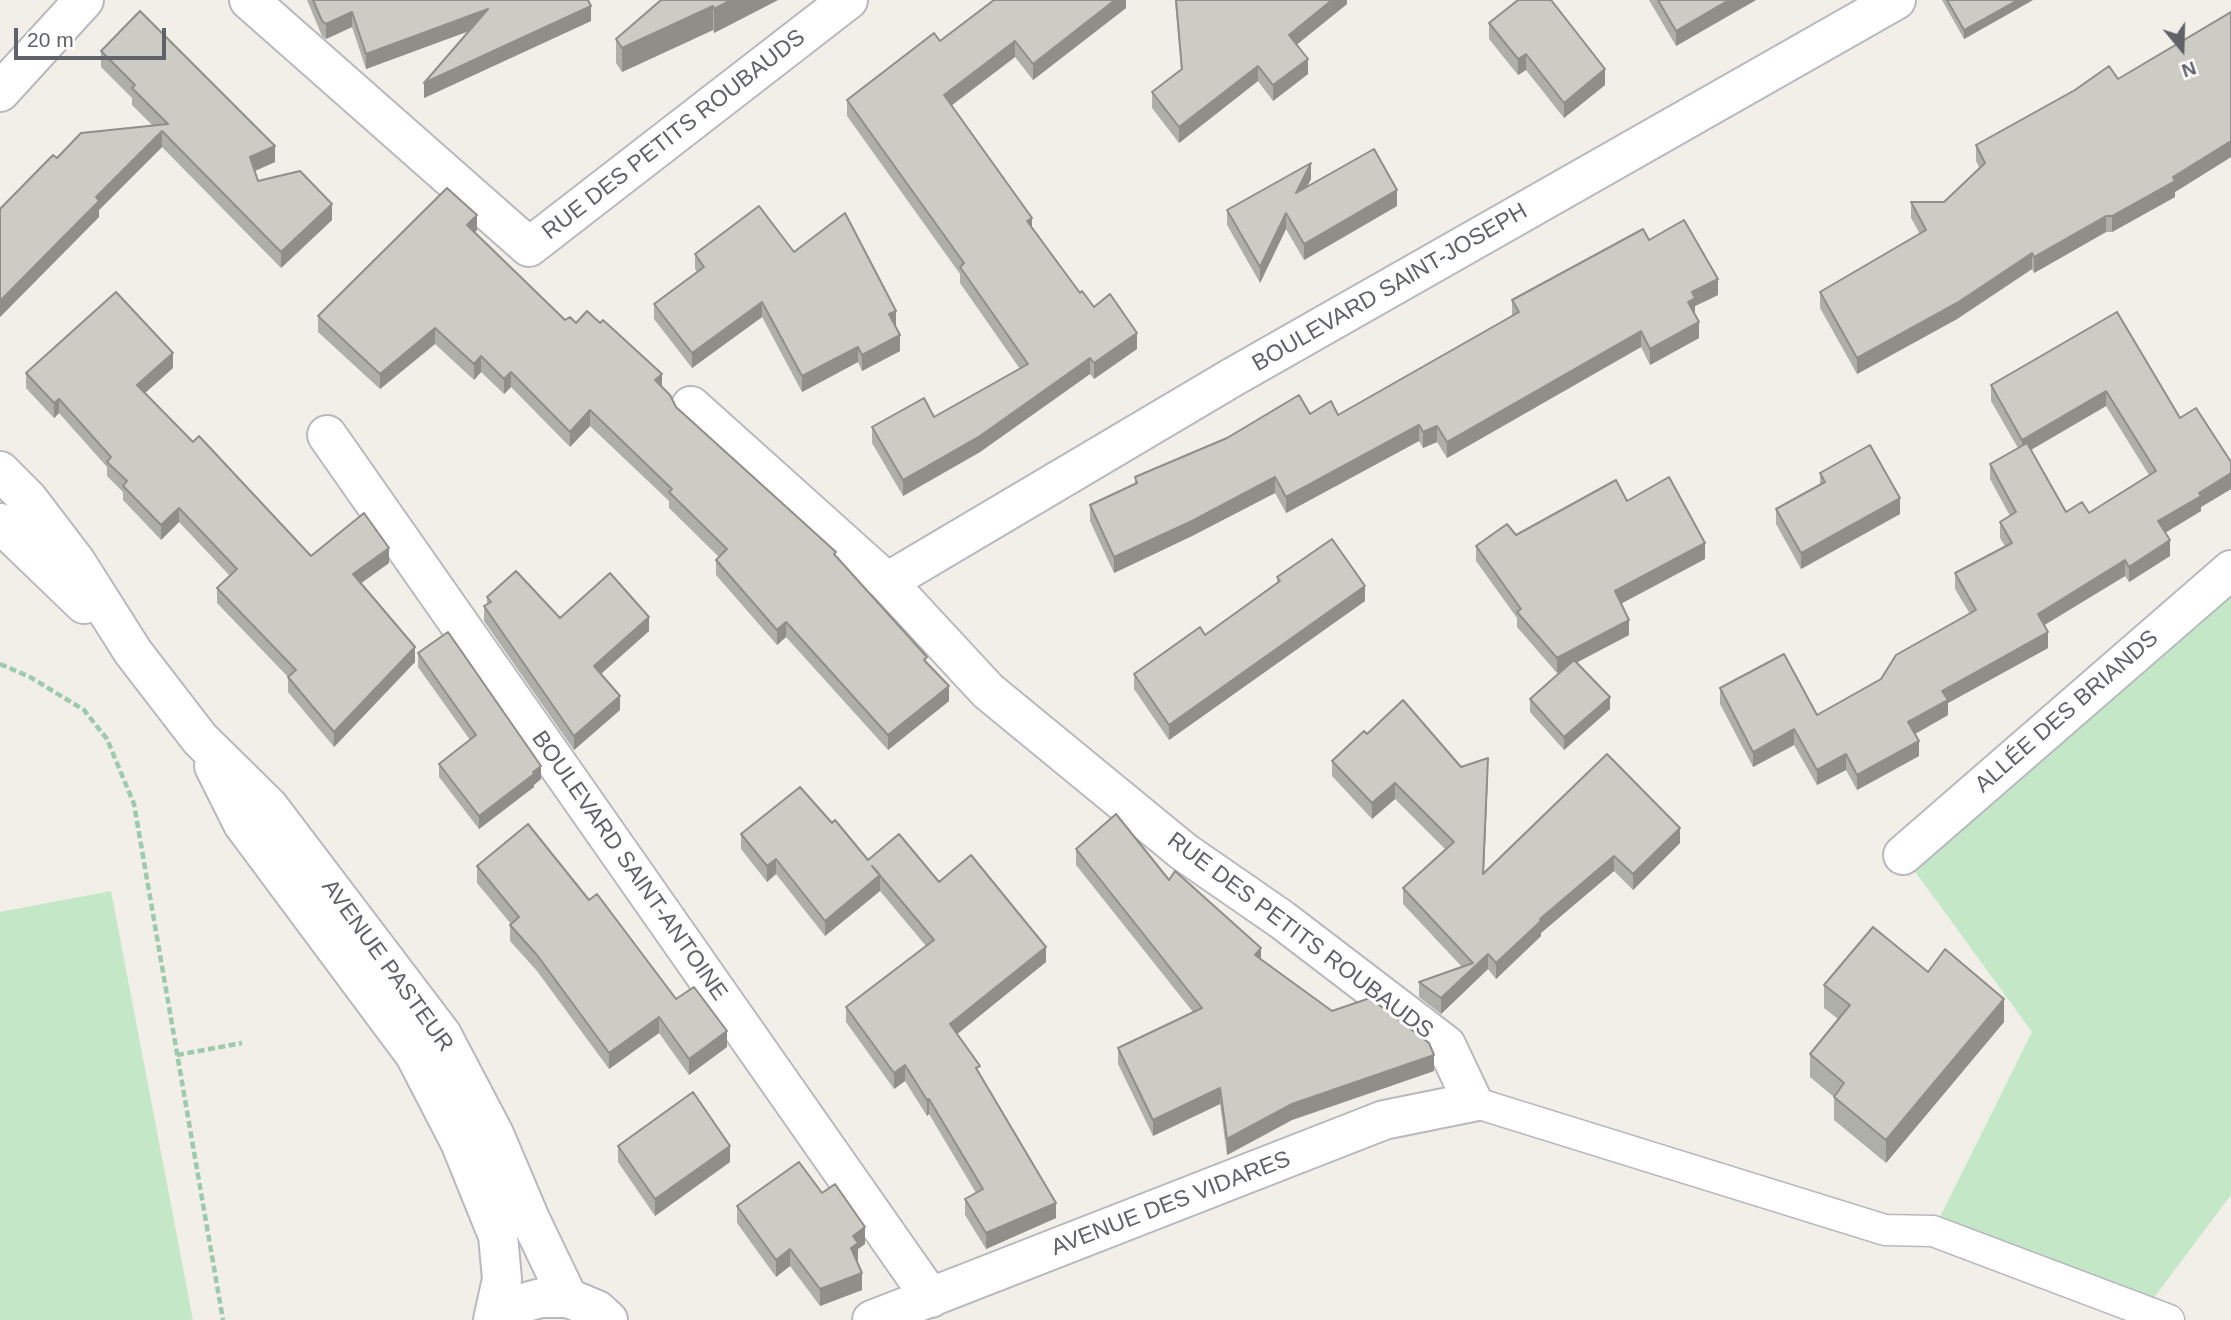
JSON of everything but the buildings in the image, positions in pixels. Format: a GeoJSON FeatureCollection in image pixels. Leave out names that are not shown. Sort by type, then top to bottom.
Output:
{"type":"FeatureCollection","features":[{"type":"Feature","properties":{"kind":"street"},"geometry":{"type":"LineString","coordinates":[[0,92],[84,0]]}},
{"type":"Feature","properties":{"kind":"street","name":"RUE DES PETITS ROUBAUDS"},"geometry":{"type":"LineString","coordinates":[[249,0],[528,247],[848,0]]}},
{"type":"Feature","properties":{"kind":"street","name":"BOULEVARD SAINT-JOSEPH"},"geometry":{"type":"LineString","coordinates":[[887,582],[1233,377],[1896,0]]}},
{"type":"Feature","properties":{"kind":"street","name":"RUE DES PETITS ROUBAUDS"},"geometry":{"type":"LineString","coordinates":[[691,406],[887,582],[988,691],[1184,852],[1281,919],[1446,1045],[1473,1102]]}},
{"type":"Feature","properties":{"kind":"street","name":"BOULEVARD SAINT-ANTOINE"},"geometry":{"type":"LineString","coordinates":[[327,435],[931,1298]]}},
{"type":"Feature","properties":{"kind":"street","name":"AVENUE PASTEUR"},"geometry":{"type":"LineString","coordinates":[[0,471],[28,499],[76,562],[133,652],[200,739],[269,807],[442,1035],[494,1135],[568,1298]]}},
{"type":"Feature","properties":{"kind":"street","name":"AVENUE PASTEUR"},"geometry":{"type":"LineString","coordinates":[[0,523],[133,652]]}},
{"type":"Feature","properties":{"kind":"street","name":"ALLÉE DES BRIANDS"},"geometry":{"type":"LineString","coordinates":[[1903,855],[2231,570]]}},
{"type":"Feature","properties":{"kind":"street","name":"AVENUE PASTEUR"},"geometry":{"type":"LineString","coordinates":[[200,739],[243,824],[415,1055],[460,1142],[498,1236],[502,1279],[493,1320]]}},
{"type":"Feature","properties":{"kind":"street","name":"AVENUE DES VIDARES"},"geometry":{"type":"LineString","coordinates":[[872,1320],[1384,1120],[1473,1102]]}},
{"type":"Feature","properties":{"kind":"street"},"geometry":{"type":"LineString","coordinates":[[493,1320],[515,1305],[541,1298],[568,1298],[597,1310],[608,1320]]}},
{"type":"Feature","properties":{"kind":"lane"},"geometry":{"type":"LineString","coordinates":[[1473,1102],[1885,1230],[1933,1231],[2169,1320]]}},
{"type":"Feature","properties":{"kind":"path"},"geometry":{"type":"LineString","coordinates":[[0,664],[30,677],[84,710],[107,739],[134,804],[223,1320]]}},
{"type":"Feature","properties":{"kind":"path"},"geometry":{"type":"LineString","coordinates":[[177,1055],[243,1043]]}},
{"type":"Feature","properties":{"kind":"green space"},"geometry":{"type":"Polygon","coordinates":[[[2231,570],[2231,1195],[2144,1311],[1933,1231],[2032,1032],[1903,855],[2231,570]]]}},
{"type":"Feature","properties":{"kind":"green space"},"geometry":{"type":"Polygon","coordinates":[[[111,891],[193,1320],[0,1320],[0,912],[111,891]]]}}]}
